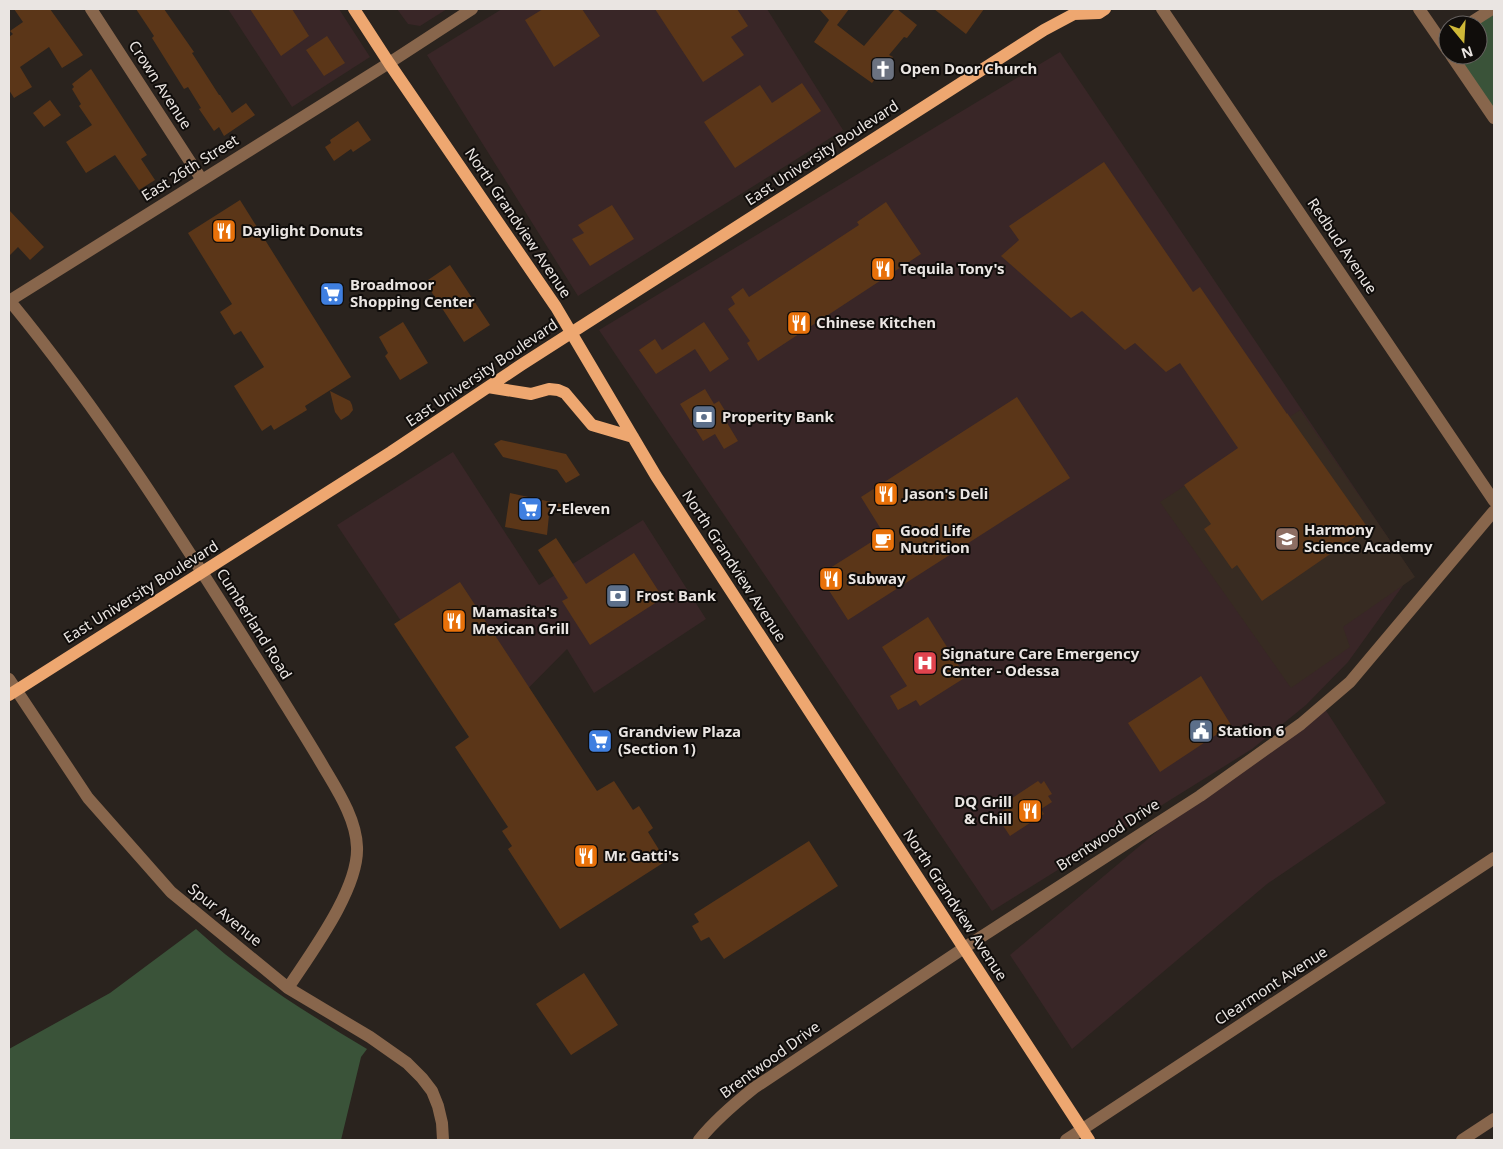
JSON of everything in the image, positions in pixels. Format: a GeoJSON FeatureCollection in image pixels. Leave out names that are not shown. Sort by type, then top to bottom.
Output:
{"type":"FeatureCollection","features":[{"type":"Feature","properties":{"kind":"main road","name":"North Grandview Avenue"},"geometry":{"type":"LineString","coordinates":[[354,9],[572,332],[666,492],[1086,1135]]}},
{"type":"Feature","properties":{"kind":"main road","name":"East University Boulevard"},"geometry":{"type":"LineString","coordinates":[[11,688],[202,572],[406,442],[572,332],[1044,30],[1075,11],[1099,13],[1105,9]]}},
{"type":"Feature","properties":{"kind":"main road"},"geometry":{"type":"LineString","coordinates":[[488,387],[531,394],[540,391],[558,390],[565,394],[592,425],[633,437]]}},
{"type":"Feature","properties":{"kind":"street","name":"Crown Avenue"},"geometry":{"type":"LineString","coordinates":[[91,9],[202,180]]}},
{"type":"Feature","properties":{"kind":"street","name":"East 26th Street"},"geometry":{"type":"LineString","coordinates":[[9,301],[472,9]]}},
{"type":"Feature","properties":{"kind":"street","name":"Redbud Avenue"},"geometry":{"type":"LineString","coordinates":[[1162,9],[1494,501]]}},
{"type":"Feature","properties":{"kind":"street"},"geometry":{"type":"LineString","coordinates":[[1419,9],[1438,34]]}},
{"type":"Feature","properties":{"kind":"street"},"geometry":{"type":"LineString","coordinates":[[1458,65],[1494,118]]}},
{"type":"Feature","properties":{"kind":"street","name":"Cumberland Road"},"geometry":{"type":"LineString","coordinates":[[9,301],[48,349],[102,422],[202,572],[326,770],[352,823],[358,849],[349,887],[320,939],[288,988]]}},
{"type":"Feature","properties":{"kind":"street","name":"Brentwood Drive"},"geometry":{"type":"LineString","coordinates":[[699,1140],[732,1106],[754,1088],[964,948],[1200,796],[1301,724],[1350,682],[1494,511]]}},
{"type":"Feature","properties":{"kind":"street","name":"Spur Avenue"},"geometry":{"type":"LineString","coordinates":[[11,688],[88,798],[172,892],[288,988],[372,1039],[407,1063],[422,1078],[432,1091],[438,1106],[443,1140]]}},
{"type":"Feature","properties":{"kind":"street","name":"Clearmont Avenue"},"geometry":{"type":"LineString","coordinates":[[1066,1140],[1086,1135],[1494,858]]}},
{"type":"Feature","properties":{"kind":"street"},"geometry":{"type":"LineString","coordinates":[[1462,1140],[1494,1119]]}},
{"type":"Feature","properties":{"kind":"shaded area"},"geometry":{"type":"Polygon","coordinates":[[[228,9],[339,9],[370,57],[292,107],[228,9]]]}},
{"type":"Feature","properties":{"kind":"shaded area"},"geometry":{"type":"Polygon","coordinates":[[[397,9],[447,9],[420,26],[408,24],[397,9]]]}},
{"type":"Feature","properties":{"kind":"shaded area"},"geometry":{"type":"Polygon","coordinates":[[[502,9],[767,9],[843,130],[578,296],[427,55],[502,9]]]}},
{"type":"Feature","properties":{"kind":"shaded area"},"geometry":{"type":"Polygon","coordinates":[[[1060,52],[1412,573],[1348,662],[1306,705],[1252,749],[992,911],[599,330],[1060,52]]]}},
{"type":"Feature","properties":{"kind":"shaded area","name":"Harmony Science Academy"},"geometry":{"type":"Polygon","coordinates":[[[1300,410],[1415,577],[1343,627],[1350,647],[1291,688],[1160,502],[1300,410]]]}},
{"type":"Feature","properties":{"kind":"shaded area"},"geometry":{"type":"Polygon","coordinates":[[[453,452],[539,585],[643,520],[706,619],[594,693],[567,649],[479,738],[337,525],[453,452]]]}},
{"type":"Feature","properties":{"kind":"shaded area"},"geometry":{"type":"Polygon","coordinates":[[[1323,706],[1386,803],[1267,884],[1072,1049],[1010,955],[1199,796],[1323,706]]]}},
{"type":"Feature","properties":{"kind":"green space"},"geometry":{"type":"Polygon","coordinates":[[[1494,9],[1494,118],[1458,65],[1488,65],[1488,15],[1494,9]]]}},
{"type":"Feature","properties":{"kind":"green space"},"geometry":{"type":"Polygon","coordinates":[[[196,929],[257,978],[300,1008],[367,1049],[361,1057],[341,1140],[9,1140],[9,1049],[110,993],[196,929]]]}},
{"type":"Feature","properties":{"kind":"building"},"geometry":{"type":"Polygon","coordinates":[[[14,9],[50,9],[83,55],[62,68],[49,47],[20,67],[32,87],[14,98],[9,90],[9,37],[13,34],[10,31],[23,22],[14,9]]]}},
{"type":"Feature","properties":{"kind":"building"},"geometry":{"type":"Polygon","coordinates":[[[136,9],[164,9],[194,52],[192,53],[232,113],[246,103],[255,115],[224,136],[219,127],[214,131],[199,109],[201,108],[188,87],[184,89],[152,38],[154,36],[136,9]]]}},
{"type":"Feature","properties":{"kind":"building"},"geometry":{"type":"Polygon","coordinates":[[[250,9],[292,9],[309,36],[281,56],[250,9]]]}},
{"type":"Feature","properties":{"kind":"building"},"geometry":{"type":"Polygon","coordinates":[[[543,9],[582,9],[600,36],[554,67],[525,20],[543,9]]]}},
{"type":"Feature","properties":{"kind":"building"},"geometry":{"type":"Polygon","coordinates":[[[655,9],[737,9],[748,26],[731,37],[744,55],[703,82],[655,9]]]}},
{"type":"Feature","properties":{"kind":"building"},"geometry":{"type":"Polygon","coordinates":[[[819,9],[849,9],[837,25],[864,46],[895,9],[917,25],[907,38],[904,37],[889,55],[893,57],[872,83],[814,42],[829,20],[819,9]]]}},
{"type":"Feature","properties":{"kind":"building"},"geometry":{"type":"Polygon","coordinates":[[[934,9],[984,9],[966,34],[934,9]]]}},
{"type":"Feature","properties":{"kind":"building"},"geometry":{"type":"Polygon","coordinates":[[[327,36],[345,63],[324,76],[306,50],[327,36]]]}},
{"type":"Feature","properties":{"kind":"building"},"geometry":{"type":"Polygon","coordinates":[[[91,69],[147,155],[141,159],[155,180],[139,190],[115,155],[86,173],[66,142],[92,125],[79,106],[81,104],[72,89],[74,87],[72,84],[91,69]]]}},
{"type":"Feature","properties":{"kind":"building"},"geometry":{"type":"Polygon","coordinates":[[[802,83],[821,111],[735,168],[704,122],[760,85],[772,103],[802,83]]]}},
{"type":"Feature","properties":{"kind":"building"},"geometry":{"type":"Polygon","coordinates":[[[50,100],[61,115],[44,127],[33,113],[50,100]]]}},
{"type":"Feature","properties":{"kind":"building"},"geometry":{"type":"Polygon","coordinates":[[[358,121],[371,140],[353,152],[351,149],[334,161],[325,147],[331,143],[330,140],[358,121]]]}},
{"type":"Feature","properties":{"kind":"building"},"geometry":{"type":"Polygon","coordinates":[[[1104,162],[1193,292],[1200,287],[1368,528],[1262,601],[1237,565],[1232,569],[1204,529],[1211,524],[1184,485],[1238,448],[1180,363],[1166,372],[1135,343],[1125,350],[1082,311],[1071,318],[1001,256],[1019,240],[1009,226],[1104,162]]]}},
{"type":"Feature","properties":{"kind":"building"},"geometry":{"type":"Polygon","coordinates":[[[240,200],[351,377],[305,406],[307,410],[274,430],[271,425],[262,431],[234,386],[264,367],[241,331],[234,335],[220,312],[232,304],[188,233],[240,200]]]}},
{"type":"Feature","properties":{"kind":"building"},"geometry":{"type":"Polygon","coordinates":[[[886,202],[921,254],[758,361],[747,343],[750,341],[728,309],[735,304],[731,297],[743,288],[749,297],[859,225],[857,222],[886,202]]]}},
{"type":"Feature","properties":{"kind":"building"},"geometry":{"type":"Polygon","coordinates":[[[612,205],[634,239],[590,266],[572,239],[584,233],[578,225],[612,205]]]}},
{"type":"Feature","properties":{"kind":"building"},"geometry":{"type":"Polygon","coordinates":[[[9,210],[44,247],[30,260],[18,247],[9,256],[9,210]]]}},
{"type":"Feature","properties":{"kind":"building"},"geometry":{"type":"Polygon","coordinates":[[[450,265],[490,325],[464,342],[425,282],[450,265]]]}},
{"type":"Feature","properties":{"kind":"building"},"geometry":{"type":"Polygon","coordinates":[[[403,322],[428,363],[400,380],[385,356],[388,353],[379,337],[403,322]]]}},
{"type":"Feature","properties":{"kind":"building"},"geometry":{"type":"Polygon","coordinates":[[[704,322],[729,359],[710,372],[695,349],[656,374],[639,350],[655,339],[662,350],[704,322]]]}},
{"type":"Feature","properties":{"kind":"building"},"geometry":{"type":"Polygon","coordinates":[[[705,389],[714,404],[719,401],[727,414],[723,416],[738,441],[724,449],[715,434],[703,441],[680,404],[705,389]]]}},
{"type":"Feature","properties":{"kind":"building"},"geometry":{"type":"Polygon","coordinates":[[[330,391],[350,401],[352,405],[353,410],[341,420],[335,412],[330,391]]]}},
{"type":"Feature","properties":{"kind":"building"},"geometry":{"type":"Polygon","coordinates":[[[1017,397],[1070,478],[848,620],[819,575],[884,534],[861,497],[1017,397]]]}},
{"type":"Feature","properties":{"kind":"building"},"geometry":{"type":"Polygon","coordinates":[[[501,440],[566,454],[580,475],[566,483],[557,470],[503,457],[494,444],[501,440]]]}},
{"type":"Feature","properties":{"kind":"building"},"geometry":{"type":"Polygon","coordinates":[[[510,493],[565,505],[549,515],[547,535],[505,527],[510,493]]]}},
{"type":"Feature","properties":{"kind":"building"},"geometry":{"type":"Polygon","coordinates":[[[556,538],[586,584],[634,553],[663,598],[590,645],[562,601],[568,598],[538,550],[556,538]]]}},
{"type":"Feature","properties":{"kind":"building"},"geometry":{"type":"Polygon","coordinates":[[[460,582],[597,791],[614,781],[633,810],[639,806],[653,828],[648,832],[666,861],[560,929],[508,849],[512,846],[502,831],[508,827],[455,747],[469,737],[394,624],[460,582]]]}},
{"type":"Feature","properties":{"kind":"building"},"geometry":{"type":"Polygon","coordinates":[[[928,617],[966,677],[920,706],[916,700],[898,710],[890,696],[907,686],[882,647],[928,617]]]}},
{"type":"Feature","properties":{"kind":"building"},"geometry":{"type":"Polygon","coordinates":[[[1201,676],[1231,725],[1160,772],[1128,723],[1201,676]]]}},
{"type":"Feature","properties":{"kind":"building"},"geometry":{"type":"Polygon","coordinates":[[[1038,781],[1041,784],[1044,781],[1052,794],[1048,796],[1052,802],[1041,809],[1044,814],[1010,836],[996,815],[1007,808],[1003,804],[1038,781]]]}},
{"type":"Feature","properties":{"kind":"building"},"geometry":{"type":"Polygon","coordinates":[[[809,841],[838,886],[724,959],[709,937],[701,941],[692,926],[699,922],[694,914],[809,841]]]}},
{"type":"Feature","properties":{"kind":"building"},"geometry":{"type":"Polygon","coordinates":[[[584,973],[618,1025],[571,1055],[536,1004],[584,973]]]}},
{"type":"Feature","properties":{"kind":"place","name":"Open Door Church"},"geometry":{"type":"Point","coordinates":[883,69]}},
{"type":"Feature","properties":{"kind":"place","name":"Daylight Donuts"},"geometry":{"type":"Point","coordinates":[224,231]}},
{"type":"Feature","properties":{"kind":"place","name":"Tequila Tony's"},"geometry":{"type":"Point","coordinates":[883,269]}},
{"type":"Feature","properties":{"kind":"place","name":"Broadmoor Shopping Center"},"geometry":{"type":"Point","coordinates":[332,294]}},
{"type":"Feature","properties":{"kind":"place","name":"Chinese Kitchen"},"geometry":{"type":"Point","coordinates":[799,323]}},
{"type":"Feature","properties":{"kind":"place","name":"Properity Bank"},"geometry":{"type":"Point","coordinates":[704,417]}},
{"type":"Feature","properties":{"kind":"place","name":"Jason's Deli"},"geometry":{"type":"Point","coordinates":[886,494]}},
{"type":"Feature","properties":{"kind":"place","name":"7-Eleven"},"geometry":{"type":"Point","coordinates":[530,509]}},
{"type":"Feature","properties":{"kind":"place","name":"Harmony Science Academy"},"geometry":{"type":"Point","coordinates":[1287,539]}},
{"type":"Feature","properties":{"kind":"place","name":"Good Life Nutrition"},"geometry":{"type":"Point","coordinates":[883,540]}},
{"type":"Feature","properties":{"kind":"place","name":"Subway"},"geometry":{"type":"Point","coordinates":[831,579]}},
{"type":"Feature","properties":{"kind":"place","name":"Frost Bank"},"geometry":{"type":"Point","coordinates":[618,596]}},
{"type":"Feature","properties":{"kind":"place","name":"Mamasita's Mexican Grill"},"geometry":{"type":"Point","coordinates":[454,621]}},
{"type":"Feature","properties":{"kind":"place","name":"Signature Care Emergency Center - Odessa"},"geometry":{"type":"Point","coordinates":[925,663]}},
{"type":"Feature","properties":{"kind":"place","name":"Station 6"},"geometry":{"type":"Point","coordinates":[1201,731]}},
{"type":"Feature","properties":{"kind":"place","name":"Grandview Plaza (Section 1)"},"geometry":{"type":"Point","coordinates":[600,741]}},
{"type":"Feature","properties":{"kind":"place","name":"DQ Grill & Chill"},"geometry":{"type":"Point","coordinates":[1030,811]}},
{"type":"Feature","properties":{"kind":"place","name":"Mr. Gatti's"},"geometry":{"type":"Point","coordinates":[586,856]}}]}
